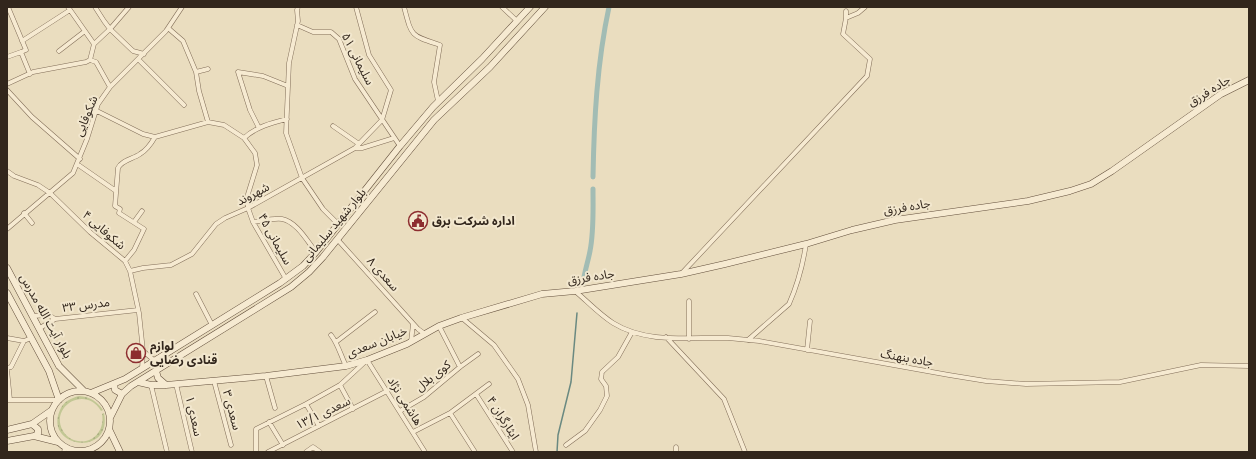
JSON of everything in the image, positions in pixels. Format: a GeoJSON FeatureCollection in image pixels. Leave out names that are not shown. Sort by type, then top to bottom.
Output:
{"type":"FeatureCollection","features":[{"type":"Feature","properties":{"kind":"main road","name":"بلوار شهید سلیمانی"},"geometry":{"type":"LineString","coordinates":[[91,393],[125,379],[142,369],[303,266],[438,101],[482,59],[517,21],[525,10],[530,7]]}},
{"type":"Feature","properties":{"kind":"main road","name":"بلوار شهید سلیمانی"},"geometry":{"type":"LineString","coordinates":[[110,418],[122,394],[138,382],[297,282],[314,267],[434,120],[490,67],[545,7]]}},
{"type":"Feature","properties":{"kind":"main road","name":"جاده فرزق"},"geometry":{"type":"LineString","coordinates":[[542,294],[575,291],[681,274],[806,244],[852,230],[895,220],[1028,201],[1070,191],[1091,184],[1135,156],[1221,94],[1249,80]]}},
{"type":"Feature","properties":{"kind":"main road"},"geometry":{"type":"LineString","coordinates":[[356,201],[364,207]]}},
{"type":"Feature","properties":{"kind":"main road","name":"بلوار آیت الله مدرس"},"geometry":{"type":"LineString","coordinates":[[7,268],[60,366],[84,391]]}},
{"type":"Feature","properties":{"kind":"main road","name":"بلوار آیت الله مدرس"},"geometry":{"type":"LineString","coordinates":[[7,293],[49,372],[59,400]]}},
{"type":"Feature","properties":{"kind":"main road","name":"خیابان سعدی"},"geometry":{"type":"LineString","coordinates":[[138,382],[151,385],[176,384],[266,376],[346,366],[367,360],[411,342],[439,326],[542,294]]}},
{"type":"Feature","properties":{"kind":"main road"},"geometry":{"type":"LineString","coordinates":[[49,372],[60,366]]}},
{"type":"Feature","properties":{"kind":"main road"},"geometry":{"type":"LineString","coordinates":[[156,371],[158,378],[166,384]]}},
{"type":"Feature","properties":{"kind":"main road"},"geometry":{"type":"LineString","coordinates":[[114,384],[114,390],[122,394]]}},
{"type":"Feature","properties":{"kind":"main road"},"geometry":{"type":"LineString","coordinates":[[7,430],[32,424],[52,410],[59,400],[71,392],[84,391],[98,396],[108,409],[110,418],[109,429],[105,439],[94,450],[65,450],[58,442],[50,427],[52,410]]}},
{"type":"Feature","properties":{"kind":"main road"},"geometry":{"type":"LineString","coordinates":[[32,424],[38,429],[38,434],[34,436]]}},
{"type":"Feature","properties":{"kind":"main road"},"geometry":{"type":"LineString","coordinates":[[109,429],[120,452]]}},
{"type":"Feature","properties":{"kind":"main road"},"geometry":{"type":"LineString","coordinates":[[7,441],[34,436],[58,442]]}},
{"type":"Feature","properties":{"kind":"street"},"geometry":{"type":"LineString","coordinates":[[7,57],[26,50],[8,7]]}},
{"type":"Feature","properties":{"kind":"street"},"geometry":{"type":"LineString","coordinates":[[95,7],[110,28],[133,51],[144,54]]}},
{"type":"Feature","properties":{"kind":"street"},"geometry":{"type":"LineString","coordinates":[[90,60],[94,44],[129,7]]}},
{"type":"Feature","properties":{"kind":"street","name":"شکوفایی"},"geometry":{"type":"LineString","coordinates":[[7,229],[24,213],[73,173],[80,159],[97,111],[98,104],[110,87],[168,28],[182,7]]}},
{"type":"Feature","properties":{"kind":"street"},"geometry":{"type":"LineString","coordinates":[[291,7],[297,9],[298,21],[289,63],[286,133],[302,178],[323,209],[338,224]]}},
{"type":"Feature","properties":{"kind":"street"},"geometry":{"type":"LineString","coordinates":[[356,7],[370,55],[391,90],[382,120]]}},
{"type":"Feature","properties":{"kind":"street"},"geometry":{"type":"LineString","coordinates":[[404,7],[410,31],[418,38],[440,45],[434,82],[438,101]]}},
{"type":"Feature","properties":{"kind":"street"},"geometry":{"type":"LineString","coordinates":[[502,7],[517,21]]}},
{"type":"Feature","properties":{"kind":"street"},"geometry":{"type":"LineString","coordinates":[[681,274],[867,76],[870,59],[843,34],[846,18],[845,9],[850,7]]}},
{"type":"Feature","properties":{"kind":"street"},"geometry":{"type":"LineString","coordinates":[[846,18],[863,9],[871,7]]}},
{"type":"Feature","properties":{"kind":"street"},"geometry":{"type":"LineString","coordinates":[[22,41],[69,8],[94,44]]}},
{"type":"Feature","properties":{"kind":"street","name":"سلیمانی ۵۱"},"geometry":{"type":"LineString","coordinates":[[297,25],[313,32],[332,32],[339,39],[354,78],[400,146]]}},
{"type":"Feature","properties":{"kind":"street"},"geometry":{"type":"LineString","coordinates":[[168,28],[183,41],[196,72],[199,90],[208,122]]}},
{"type":"Feature","properties":{"kind":"street"},"geometry":{"type":"LineString","coordinates":[[59,51],[85,31]]}},
{"type":"Feature","properties":{"kind":"street"},"geometry":{"type":"LineString","coordinates":[[22,52],[30,74]]}},
{"type":"Feature","properties":{"kind":"street"},"geometry":{"type":"LineString","coordinates":[[138,59],[184,105]]}},
{"type":"Feature","properties":{"kind":"street"},"geometry":{"type":"LineString","coordinates":[[7,84],[30,74],[90,60],[96,62],[110,87]]}},
{"type":"Feature","properties":{"kind":"street"},"geometry":{"type":"LineString","coordinates":[[196,72],[208,69]]}},
{"type":"Feature","properties":{"kind":"street"},"geometry":{"type":"LineString","coordinates":[[259,128],[250,110],[238,72],[263,76],[288,86]]}},
{"type":"Feature","properties":{"kind":"street"},"geometry":{"type":"LineString","coordinates":[[7,90],[32,118],[80,159]]}},
{"type":"Feature","properties":{"kind":"street"},"geometry":{"type":"LineString","coordinates":[[97,111],[143,134],[155,137],[208,122],[224,125],[244,138],[255,153],[257,165],[248,194],[248,208]]}},
{"type":"Feature","properties":{"kind":"street"},"geometry":{"type":"LineString","coordinates":[[244,138],[251,132],[270,123],[287,119]]}},
{"type":"Feature","properties":{"kind":"street","name":"شهروند"},"geometry":{"type":"LineString","coordinates":[[130,271],[171,265],[188,256],[194,252],[216,224],[225,218],[248,208],[357,146],[382,120]]}},
{"type":"Feature","properties":{"kind":"street"},"geometry":{"type":"LineString","coordinates":[[333,126],[357,146],[362,148],[394,138]]}},
{"type":"Feature","properties":{"kind":"street"},"geometry":{"type":"LineString","coordinates":[[125,261],[134,250],[144,230],[134,222],[118,213],[120,209],[115,206],[120,166],[124,162],[140,154],[152,143],[155,137]]}},
{"type":"Feature","properties":{"kind":"street"},"geometry":{"type":"LineString","coordinates":[[77,164],[116,191]]}},
{"type":"Feature","properties":{"kind":"street","name":"شکوفایی ۴"},"geometry":{"type":"LineString","coordinates":[[7,171],[14,176],[38,186],[50,193],[90,232],[125,261],[130,271],[138,311],[143,351],[142,369]]}},
{"type":"Feature","properties":{"kind":"street","name":"سلیمانی ۴۵"},"geometry":{"type":"LineString","coordinates":[[248,208],[253,222],[286,278]]}},
{"type":"Feature","properties":{"kind":"street"},"geometry":{"type":"LineString","coordinates":[[134,222],[142,211]]}},
{"type":"Feature","properties":{"kind":"street"},"geometry":{"type":"LineString","coordinates":[[24,213],[32,223]]}},
{"type":"Feature","properties":{"kind":"street"},"geometry":{"type":"LineString","coordinates":[[253,222],[281,219],[291,223],[297,228],[316,252]]}},
{"type":"Feature","properties":{"kind":"street","name":"سعدی ۸"},"geometry":{"type":"LineString","coordinates":[[337,239],[418,329],[425,334]]}},
{"type":"Feature","properties":{"kind":"street"},"geometry":{"type":"LineString","coordinates":[[748,340],[789,304],[806,244]]}},
{"type":"Feature","properties":{"kind":"street","name":"جاده بنهنگ"},"geometry":{"type":"LineString","coordinates":[[575,291],[613,322],[632,332],[644,335],[689,339],[728,338],[748,340],[949,376],[986,381],[1026,384],[1120,382],[1201,365],[1249,366]]}},
{"type":"Feature","properties":{"kind":"street"},"geometry":{"type":"LineString","coordinates":[[196,294],[212,325]]}},
{"type":"Feature","properties":{"kind":"street"},"geometry":{"type":"LineString","coordinates":[[689,301],[689,339]]}},
{"type":"Feature","properties":{"kind":"street","name":"مدرس ۳۳"},"geometry":{"type":"LineString","coordinates":[[40,328],[55,319],[138,311]]}},
{"type":"Feature","properties":{"kind":"street"},"geometry":{"type":"LineString","coordinates":[[336,342],[375,312]]}},
{"type":"Feature","properties":{"kind":"street"},"geometry":{"type":"LineString","coordinates":[[33,316],[49,315],[55,319]]}},
{"type":"Feature","properties":{"kind":"street"},"geometry":{"type":"LineString","coordinates":[[461,318],[494,345],[518,379],[528,405],[536,452]]}},
{"type":"Feature","properties":{"kind":"street"},"geometry":{"type":"LineString","coordinates":[[807,350],[810,321]]}},
{"type":"Feature","properties":{"kind":"street"},"geometry":{"type":"LineString","coordinates":[[411,342],[413,323]]}},
{"type":"Feature","properties":{"kind":"street"},"geometry":{"type":"LineString","coordinates":[[439,326],[460,367]]}},
{"type":"Feature","properties":{"kind":"street"},"geometry":{"type":"LineString","coordinates":[[566,445],[585,431],[600,410],[607,396],[606,386],[601,380],[602,372],[618,357],[632,332]]}},
{"type":"Feature","properties":{"kind":"street"},"geometry":{"type":"LineString","coordinates":[[331,335],[336,342],[339,353],[346,366]]}},
{"type":"Feature","properties":{"kind":"street"},"geometry":{"type":"LineString","coordinates":[[666,337],[724,399],[745,452]]}},
{"type":"Feature","properties":{"kind":"street"},"geometry":{"type":"LineString","coordinates":[[7,338],[24,341],[31,338]]}},
{"type":"Feature","properties":{"kind":"street"},"geometry":{"type":"LineString","coordinates":[[24,341],[11,367],[7,369],[9,400],[59,400]]}},
{"type":"Feature","properties":{"kind":"street"},"geometry":{"type":"LineString","coordinates":[[143,351],[155,361]]}},
{"type":"Feature","properties":{"kind":"street","name":"کوی بلال"},"geometry":{"type":"LineString","coordinates":[[400,411],[424,397],[478,354]]}},
{"type":"Feature","properties":{"kind":"street"},"geometry":{"type":"LineString","coordinates":[[256,452],[256,429],[340,385],[367,360]]}},
{"type":"Feature","properties":{"kind":"street","name":"هاشمی نژاد"},"geometry":{"type":"LineString","coordinates":[[367,360],[425,452]]}},
{"type":"Feature","properties":{"kind":"street"},"geometry":{"type":"LineString","coordinates":[[266,376],[275,408]]}},
{"type":"Feature","properties":{"kind":"street","name":"سعدی ۳"},"geometry":{"type":"LineString","coordinates":[[214,381],[231,445]]}},
{"type":"Feature","properties":{"kind":"street","name":"سعدی ۱"},"geometry":{"type":"LineString","coordinates":[[176,384],[192,452]]}},
{"type":"Feature","properties":{"kind":"street"},"geometry":{"type":"LineString","coordinates":[[412,432],[450,413],[489,384]]}},
{"type":"Feature","properties":{"kind":"street"},"geometry":{"type":"LineString","coordinates":[[151,385],[167,452]]}},
{"type":"Feature","properties":{"kind":"street"},"geometry":{"type":"LineString","coordinates":[[340,385],[353,409]]}},
{"type":"Feature","properties":{"kind":"street","name":"سعدی ۱۳/۱"},"geometry":{"type":"LineString","coordinates":[[268,452],[387,392]]}},
{"type":"Feature","properties":{"kind":"street","name":"ایثارگران ۴"},"geometry":{"type":"LineString","coordinates":[[476,394],[513,452]]}},
{"type":"Feature","properties":{"kind":"street"},"geometry":{"type":"LineString","coordinates":[[306,404],[318,426]]}},
{"type":"Feature","properties":{"kind":"street"},"geometry":{"type":"LineString","coordinates":[[450,413],[475,452]]}},
{"type":"Feature","properties":{"kind":"street"},"geometry":{"type":"LineString","coordinates":[[269,422],[283,444]]}},
{"type":"Feature","properties":{"kind":"street"},"geometry":{"type":"LineString","coordinates":[[306,452],[313,447],[320,452]]}},
{"type":"Feature","properties":{"kind":"street"},"geometry":{"type":"LineString","coordinates":[[676,447],[676,452]]}},
{"type":"Feature","properties":{"kind":"green space"},"geometry":{"type":"Polygon","coordinates":[[[79,396],[87,397],[93,400],[103,410],[101,411],[94,403],[79,399],[71,402],[65,407],[61,414],[60,422],[63,431],[71,439],[84,441],[89,440],[93,438],[100,430],[102,425],[102,414],[104,413],[104,427],[99,437],[90,442],[79,443],[69,440],[61,433],[57,423],[60,410],[63,405],[70,399],[79,396]]]}},
{"type":"Feature","properties":{"kind":"waterway"},"geometry":{"type":"LineString","coordinates":[[593,177],[594,134],[599,70],[609,7]]}},
{"type":"Feature","properties":{"kind":"waterway"},"geometry":{"type":"LineString","coordinates":[[583,284],[592,236],[593,189]]}},
{"type":"Feature","properties":{"kind":"waterway"},"geometry":{"type":"LineString","coordinates":[[557,452],[558,435],[571,382],[577,313]]}},
{"type":"Feature","properties":{"kind":"place","name":"اداره شرکت برق"},"geometry":{"type":"Point","coordinates":[418,221]}},
{"type":"Feature","properties":{"kind":"place","name":"لوازم قنادی رضایی"},"geometry":{"type":"Point","coordinates":[136,353]}}]}
